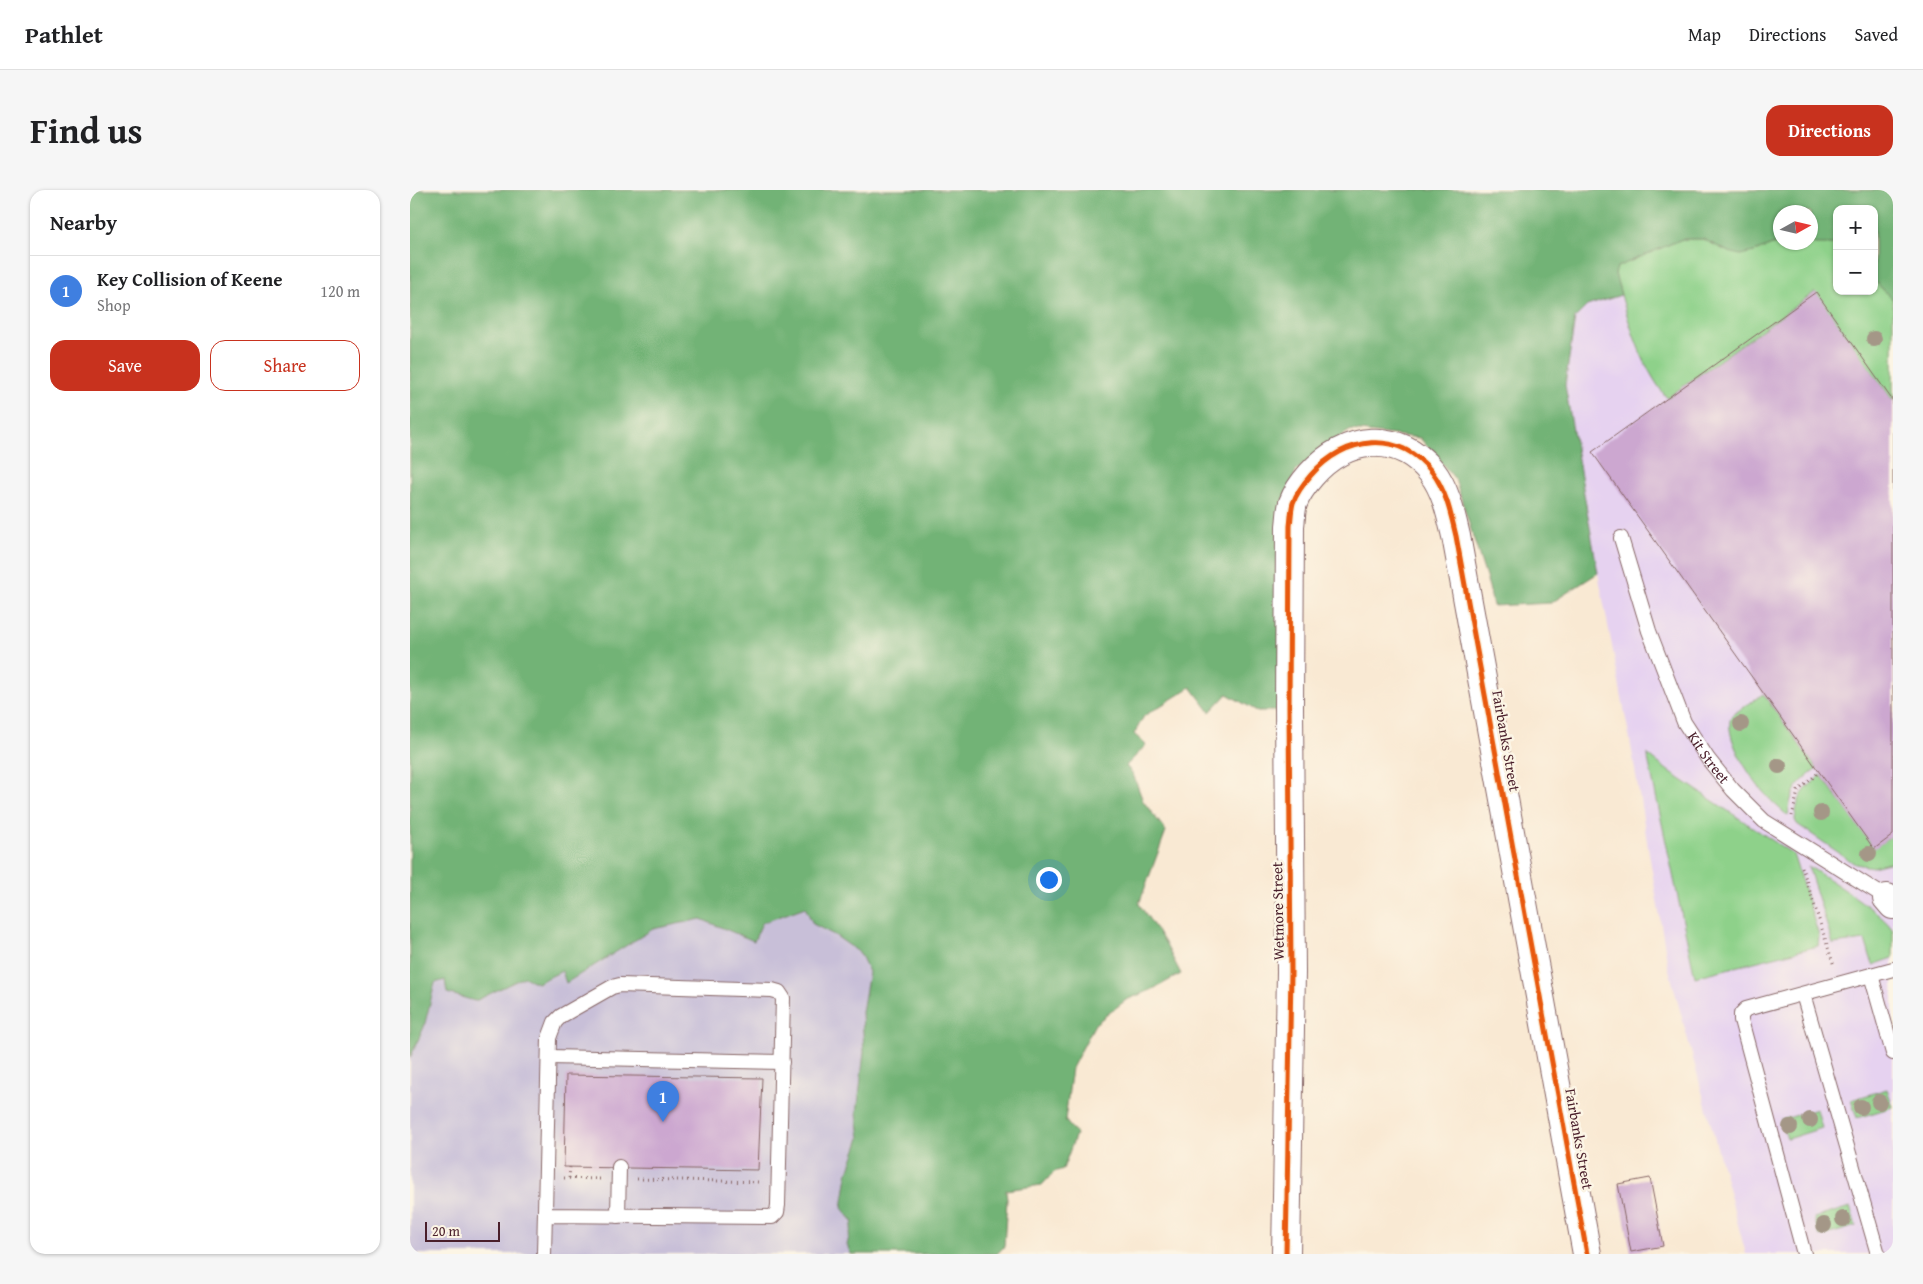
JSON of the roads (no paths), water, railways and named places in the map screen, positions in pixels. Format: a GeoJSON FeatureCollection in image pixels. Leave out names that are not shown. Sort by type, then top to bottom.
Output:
{"type":"FeatureCollection","features":[{"type":"Feature","properties":{"kind":"street","name":"Fairbanks Street"},"geometry":{"type":"LineString","coordinates":[[1290,568],[1290,526],[1293,504],[1302,485],[1323,461],[1339,451],[1356,445],[1376,442],[1393,445],[1412,453],[1434,474],[1442,489],[1456,536],[1587,1254]]}},
{"type":"Feature","properties":{"kind":"street","name":"Wetmore Street"},"geometry":{"type":"LineString","coordinates":[[1286,1254],[1292,972],[1289,707],[1290,568]]}},
{"type":"Feature","properties":{"kind":"lane","name":"Kit Street"},"geometry":{"type":"LineString","coordinates":[[1621,538],[1649,631],[1684,722],[1708,759],[1733,790],[1764,821],[1891,897]]}},
{"type":"Feature","properties":{"kind":"lane"},"geometry":{"type":"LineString","coordinates":[[1804,1254],[1741,1020],[1741,1014],[1746,1009],[1893,969]]}},
{"type":"Feature","properties":{"kind":"lane"},"geometry":{"type":"LineString","coordinates":[[1871,975],[1893,1053]]}},
{"type":"Feature","properties":{"kind":"lane"},"geometry":{"type":"LineString","coordinates":[[544,1254],[549,1057],[551,1030],[555,1022],[561,1016],[612,988],[630,985],[772,990],[779,992],[783,998],[779,1182],[777,1212],[772,1217],[546,1215]]}},
{"type":"Feature","properties":{"kind":"lane"},"geometry":{"type":"LineString","coordinates":[[1804,994],[1878,1254]]}},
{"type":"Feature","properties":{"kind":"lane"},"geometry":{"type":"LineString","coordinates":[[549,1057],[782,1062]]}},
{"type":"Feature","properties":{"kind":"lane"},"geometry":{"type":"LineString","coordinates":[[618,1216],[619,1173]]}},
{"type":"Feature","properties":{"kind":"place","name":"Key Collision of Keene"},"geometry":{"type":"Point","coordinates":[663,1122]}}]}
